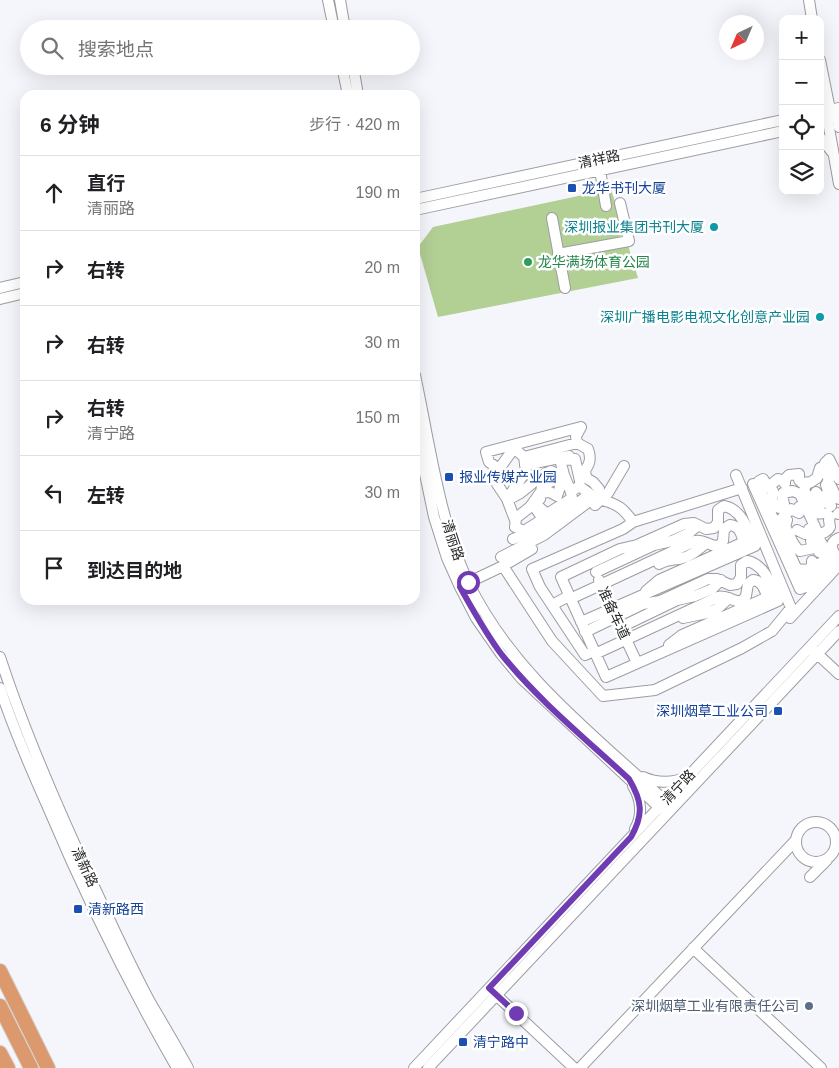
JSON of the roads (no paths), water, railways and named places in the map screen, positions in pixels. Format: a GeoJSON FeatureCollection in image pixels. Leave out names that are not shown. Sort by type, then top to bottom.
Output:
{"type":"FeatureCollection","features":[{"type":"Feature","properties":{"kind":"highway"},"geometry":{"type":"LineString","coordinates":[[0,971],[48,1068]]}},
{"type":"Feature","properties":{"kind":"highway"},"geometry":{"type":"LineString","coordinates":[[0,1006],[31,1068]]}},
{"type":"Feature","properties":{"kind":"highway"},"geometry":{"type":"LineString","coordinates":[[0,1053],[8,1068]]}},
{"type":"Feature","properties":{"kind":"street"},"geometry":{"type":"LineString","coordinates":[[328,0],[332,20]]}},
{"type":"Feature","properties":{"kind":"street"},"geometry":{"type":"LineString","coordinates":[[340,0],[343,20]]}},
{"type":"Feature","properties":{"kind":"street"},"geometry":{"type":"LineString","coordinates":[[808,0],[811,15]]}},
{"type":"Feature","properties":{"kind":"street"},"geometry":{"type":"LineString","coordinates":[[344,75],[347,90]]}},
{"type":"Feature","properties":{"kind":"street"},"geometry":{"type":"LineString","coordinates":[[354,75],[357,90]]}},
{"type":"Feature","properties":{"kind":"street"},"geometry":{"type":"LineString","coordinates":[[824,80],[833,122],[834,155],[839,184]]}},
{"type":"Feature","properties":{"kind":"street","name":"清祥路"},"geometry":{"type":"LineString","coordinates":[[420,198],[779,121]]}},
{"type":"Feature","properties":{"kind":"street","name":"清祥路"},"geometry":{"type":"LineString","coordinates":[[420,210],[779,132]]}},
{"type":"Feature","properties":{"kind":"street"},"geometry":{"type":"LineString","coordinates":[[824,142],[834,155]]}},
{"type":"Feature","properties":{"kind":"street"},"geometry":{"type":"LineString","coordinates":[[600,170],[606,206]]}},
{"type":"Feature","properties":{"kind":"street"},"geometry":{"type":"LineString","coordinates":[[558,254],[629,241],[620,203]]}},
{"type":"Feature","properties":{"kind":"street"},"geometry":{"type":"LineString","coordinates":[[552,218],[565,288]]}},
{"type":"Feature","properties":{"kind":"street"},"geometry":{"type":"LineString","coordinates":[[0,288],[20,283]]}},
{"type":"Feature","properties":{"kind":"street"},"geometry":{"type":"LineString","coordinates":[[0,299],[20,294]]}},
{"type":"Feature","properties":{"kind":"street","name":"清丽路"},"geometry":{"type":"LineString","coordinates":[[420,399],[445,516],[464,584],[476,618],[501,654],[521,678],[670,811]]}},
{"type":"Feature","properties":{"kind":"street"},"geometry":{"type":"LineString","coordinates":[[499,469],[489,462],[486,452],[581,427],[576,436],[577,443]]}},
{"type":"Feature","properties":{"kind":"street"},"geometry":{"type":"LineString","coordinates":[[525,461],[577,443],[588,449],[590,464],[585,470],[583,479],[570,489]]}},
{"type":"Feature","properties":{"kind":"street","name":"清丽路"},"geometry":{"type":"LineString","coordinates":[[420,450],[434,517],[447,558],[464,584]]}},
{"type":"Feature","properties":{"kind":"street"},"geometry":{"type":"LineString","coordinates":[[534,507],[543,519],[538,524],[524,531],[515,528],[516,520],[512,498],[526,471],[525,461],[516,450],[512,451],[499,469],[497,484],[512,498],[534,507],[547,514],[572,498],[560,460]]}},
{"type":"Feature","properties":{"kind":"street"},"geometry":{"type":"LineString","coordinates":[[560,460],[589,452]]}},
{"type":"Feature","properties":{"kind":"street"},"geometry":{"type":"LineString","coordinates":[[525,461],[575,459],[583,479]]}},
{"type":"Feature","properties":{"kind":"street"},"geometry":{"type":"LineString","coordinates":[[516,520],[516,518],[534,507],[542,486],[554,475],[560,460]]}},
{"type":"Feature","properties":{"kind":"street"},"geometry":{"type":"LineString","coordinates":[[831,463],[839,479]]}},
{"type":"Feature","properties":{"kind":"street"},"geometry":{"type":"LineString","coordinates":[[797,530],[805,534],[809,529],[816,529],[804,491],[806,484],[814,480],[820,468],[831,463]]}},
{"type":"Feature","properties":{"kind":"street"},"geometry":{"type":"LineString","coordinates":[[784,520],[791,509],[799,513],[799,507],[815,498],[816,492],[821,497],[827,495],[826,485],[829,480],[825,472],[831,463]]}},
{"type":"Feature","properties":{"kind":"street"},"geometry":{"type":"LineString","coordinates":[[464,584],[502,562],[533,548],[602,500],[614,485],[624,466]]}},
{"type":"Feature","properties":{"kind":"street"},"geometry":{"type":"LineString","coordinates":[[515,550],[503,505],[541,475],[554,475]]}},
{"type":"Feature","properties":{"kind":"street"},"geometry":{"type":"LineString","coordinates":[[540,493],[550,492],[557,496],[560,486],[554,475]]}},
{"type":"Feature","properties":{"kind":"street"},"geometry":{"type":"LineString","coordinates":[[502,562],[552,640],[603,696],[655,690],[742,648],[772,631],[791,608],[736,475]]}},
{"type":"Feature","properties":{"kind":"street"},"geometry":{"type":"LineString","coordinates":[[794,476],[802,483],[814,480]]}},
{"type":"Feature","properties":{"kind":"street"},"geometry":{"type":"LineString","coordinates":[[768,487],[778,479],[785,484],[785,479],[794,476]]}},
{"type":"Feature","properties":{"kind":"street"},"geometry":{"type":"LineString","coordinates":[[794,476],[795,483],[818,522],[828,530]]}},
{"type":"Feature","properties":{"kind":"street"},"geometry":{"type":"LineString","coordinates":[[502,562],[515,550],[544,535],[599,494],[599,489],[593,482],[583,479]]}},
{"type":"Feature","properties":{"kind":"street"},"geometry":{"type":"LineString","coordinates":[[781,503],[773,502],[773,491],[763,479],[758,482],[758,486],[796,569],[804,580],[813,572],[834,565],[837,560],[831,545],[839,538]]}},
{"type":"Feature","properties":{"kind":"street"},"geometry":{"type":"LineString","coordinates":[[753,484],[800,589],[820,580],[801,560],[800,551],[790,539],[790,533],[784,520],[781,503],[782,495],[783,493],[807,503],[825,501],[831,506],[830,501],[834,497],[838,498],[831,486],[826,485]]}},
{"type":"Feature","properties":{"kind":"street"},"geometry":{"type":"LineString","coordinates":[[513,539],[530,534],[559,518],[590,494],[579,486],[570,489]]}},
{"type":"Feature","properties":{"kind":"street"},"geometry":{"type":"LineString","coordinates":[[742,488],[633,522],[623,529],[532,569],[540,587],[585,655],[656,631],[718,596],[738,602],[745,599],[746,587],[753,580],[760,582],[768,597],[744,612]]}},
{"type":"Feature","properties":{"kind":"street"},"geometry":{"type":"LineString","coordinates":[[602,500],[615,503],[625,511],[633,522]]}},
{"type":"Feature","properties":{"kind":"street"},"geometry":{"type":"LineString","coordinates":[[568,629],[582,626],[616,618],[647,614],[708,579],[713,578],[730,584],[738,584],[741,577],[741,566],[747,562],[754,564],[768,579],[778,601],[744,612],[683,639],[661,653],[606,677],[582,626],[561,577],[624,559],[684,524],[690,523],[706,529],[714,528],[718,522],[718,510],[724,506],[731,509],[745,524],[755,546],[721,557],[661,583],[638,597],[616,618]]}},
{"type":"Feature","properties":{"kind":"street"},"geometry":{"type":"LineString","coordinates":[[784,520],[793,519],[797,530],[796,538],[790,539]]}},
{"type":"Feature","properties":{"kind":"street"},"geometry":{"type":"LineString","coordinates":[[552,605],[632,576],[695,541],[698,540],[712,546],[719,546],[723,541],[724,529],[730,525],[737,527],[744,542],[721,557]]}},
{"type":"Feature","properties":{"kind":"street"},"geometry":{"type":"LineString","coordinates":[[813,572],[812,561],[816,565],[824,560],[830,561],[828,554],[819,552],[824,547],[828,530]]}},
{"type":"Feature","properties":{"kind":"street"},"geometry":{"type":"LineString","coordinates":[[800,551],[814,548],[811,541],[828,530]]}},
{"type":"Feature","properties":{"kind":"street"},"geometry":{"type":"LineString","coordinates":[[593,567],[620,549],[653,542]]}},
{"type":"Feature","properties":{"kind":"street"},"geometry":{"type":"LineString","coordinates":[[602,587],[664,558]]}},
{"type":"Feature","properties":{"kind":"street"},"geometry":{"type":"LineString","coordinates":[[767,642],[839,565]]}},
{"type":"Feature","properties":{"kind":"street","name":"准备车道"},"geometry":{"type":"LineString","coordinates":[[593,567],[637,663]]}},
{"type":"Feature","properties":{"kind":"street"},"geometry":{"type":"LineString","coordinates":[[616,618],[643,604],[676,597]]}},
{"type":"Feature","properties":{"kind":"street"},"geometry":{"type":"LineString","coordinates":[[627,642],[687,614]]}},
{"type":"Feature","properties":{"kind":"street","name":"清宁路"},"geometry":{"type":"LineString","coordinates":[[414,1068],[493,992],[670,811],[814,650],[839,616]]}},
{"type":"Feature","properties":{"kind":"street","name":"清宁路"},"geometry":{"type":"LineString","coordinates":[[428,1068],[493,992],[662,804],[814,650],[839,631]]}},
{"type":"Feature","properties":{"kind":"street"},"geometry":{"type":"LineString","coordinates":[[814,650],[839,674]]}},
{"type":"Feature","properties":{"kind":"street","name":"清新路"},"geometry":{"type":"LineString","coordinates":[[0,657],[25,727],[73,843],[150,1001],[188,1068]]}},
{"type":"Feature","properties":{"kind":"street","name":"清新路"},"geometry":{"type":"LineString","coordinates":[[0,688],[34,775],[76,872],[141,1005],[177,1068]]}},
{"type":"Feature","properties":{"kind":"street"},"geometry":{"type":"LineString","coordinates":[[631,837],[638,825],[640,815],[640,803],[632,776],[663,782],[682,779],[692,773]]}},
{"type":"Feature","properties":{"kind":"street"},"geometry":{"type":"LineString","coordinates":[[580,1068],[796,840],[799,831],[804,826],[816,822],[832,829],[836,841],[835,849],[831,856],[823,862],[812,862],[799,852],[796,840]]}},
{"type":"Feature","properties":{"kind":"street"},"geometry":{"type":"LineString","coordinates":[[810,877],[839,848]]}},
{"type":"Feature","properties":{"kind":"street"},"geometry":{"type":"LineString","coordinates":[[693,948],[821,1068]]}},
{"type":"Feature","properties":{"kind":"street"},"geometry":{"type":"LineString","coordinates":[[493,992],[574,1068]]}},
{"type":"Feature","properties":{"kind":"place","name":"龙华书刊大厦"},"geometry":{"type":"Point","coordinates":[572,188]}},
{"type":"Feature","properties":{"kind":"place","name":"深圳报业集团书刊大厦"},"geometry":{"type":"Point","coordinates":[714,227]}},
{"type":"Feature","properties":{"kind":"place","name":"龙华满场体育公园"},"geometry":{"type":"Point","coordinates":[528,262]}},
{"type":"Feature","properties":{"kind":"place","name":"深圳广播电影电视文化创意产业园"},"geometry":{"type":"Point","coordinates":[820,317]}},
{"type":"Feature","properties":{"kind":"place","name":"报业传媒产业园"},"geometry":{"type":"Point","coordinates":[449,477]}},
{"type":"Feature","properties":{"kind":"place","name":"深圳烟草工业公司"},"geometry":{"type":"Point","coordinates":[778,711]}},
{"type":"Feature","properties":{"kind":"place","name":"清新路西"},"geometry":{"type":"Point","coordinates":[78,909]}},
{"type":"Feature","properties":{"kind":"place","name":"深圳烟草工业有限责任公司"},"geometry":{"type":"Point","coordinates":[809,1006]}},
{"type":"Feature","properties":{"kind":"place","name":"清宁路中"},"geometry":{"type":"Point","coordinates":[463,1042]}}]}
